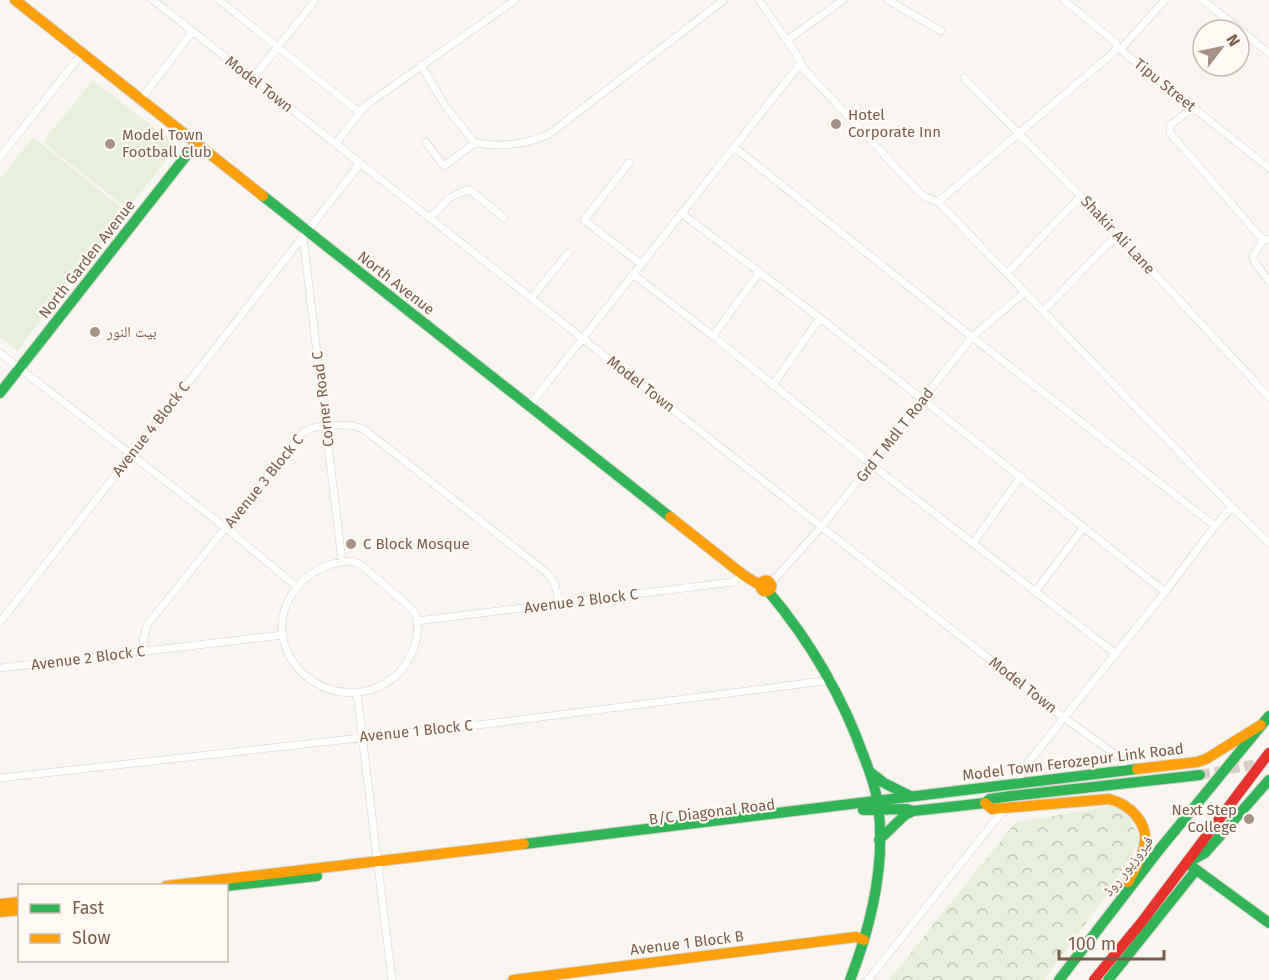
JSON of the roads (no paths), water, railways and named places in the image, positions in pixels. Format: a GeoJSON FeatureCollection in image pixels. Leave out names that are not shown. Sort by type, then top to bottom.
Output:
{"type":"FeatureCollection","features":[{"type":"Feature","properties":{"kind":"street","name":"North Avenue"},"geometry":{"type":"LineString","coordinates":[[15,0],[197,142],[305,234],[742,574],[767,587],[808,640],[832,680],[847,711],[870,772],[879,805],[875,888],[864,940],[850,980]]}},
{"type":"Feature","properties":{"kind":"street","name":"Model Town"},"geometry":{"type":"LineString","coordinates":[[153,0],[163,3],[193,32],[336,143],[429,219],[532,297],[1063,717],[1120,758],[1125,770]]}},
{"type":"Feature","properties":{"kind":"street"},"geometry":{"type":"LineString","coordinates":[[219,0],[359,112]]}},
{"type":"Feature","properties":{"kind":"street"},"geometry":{"type":"LineString","coordinates":[[336,143],[359,112],[373,99],[515,0]]}},
{"type":"Feature","properties":{"kind":"street"},"geometry":{"type":"LineString","coordinates":[[426,142],[444,166],[476,143],[512,146],[528,143],[548,135],[724,0]]}},
{"type":"Feature","properties":{"kind":"street"},"geometry":{"type":"LineString","coordinates":[[759,0],[795,52],[800,64],[848,117],[923,196],[938,202],[1269,543]]}},
{"type":"Feature","properties":{"kind":"street"},"geometry":{"type":"LineString","coordinates":[[787,40],[843,0]]}},
{"type":"Feature","properties":{"kind":"street"},"geometry":{"type":"LineString","coordinates":[[888,0],[941,32]]}},
{"type":"Feature","properties":{"kind":"street","name":"Tipu Street"},"geometry":{"type":"LineString","coordinates":[[1064,0],[1119,48],[1269,168]]}},
{"type":"Feature","properties":{"kind":"street"},"geometry":{"type":"LineString","coordinates":[[938,202],[1113,54],[1165,0]]}},
{"type":"Feature","properties":{"kind":"street"},"geometry":{"type":"LineString","coordinates":[[1203,0],[1269,53]]}},
{"type":"Feature","properties":{"kind":"street"},"geometry":{"type":"LineString","coordinates":[[252,79],[313,1]]}},
{"type":"Feature","properties":{"kind":"street"},"geometry":{"type":"LineString","coordinates":[[141,99],[193,32]]}},
{"type":"Feature","properties":{"kind":"street"},"geometry":{"type":"LineString","coordinates":[[0,157],[82,52]]}},
{"type":"Feature","properties":{"kind":"street"},"geometry":{"type":"LineString","coordinates":[[529,406],[800,64]]}},
{"type":"Feature","properties":{"kind":"street"},"geometry":{"type":"LineString","coordinates":[[421,65],[451,113],[476,143]]}},
{"type":"Feature","properties":{"kind":"street","name":"Shakir Ali Lane"},"geometry":{"type":"LineString","coordinates":[[964,78],[1118,234],[1269,397]]}},
{"type":"Feature","properties":{"kind":"street"},"geometry":{"type":"LineString","coordinates":[[848,117],[857,107]]}},
{"type":"Feature","properties":{"kind":"street"},"geometry":{"type":"LineString","coordinates":[[1193,108],[1170,125],[1170,133],[1266,240],[1253,256],[1254,261],[1269,281]]}},
{"type":"Feature","properties":{"kind":"street","name":"North Garden Avenue"},"geometry":{"type":"LineString","coordinates":[[0,393],[197,142]]}},
{"type":"Feature","properties":{"kind":"street"},"geometry":{"type":"LineString","coordinates":[[734,147],[972,337],[1215,526]]}},
{"type":"Feature","properties":{"kind":"street"},"geometry":{"type":"LineString","coordinates":[[629,163],[585,219],[641,264]]}},
{"type":"Feature","properties":{"kind":"street","name":"Avenue 4 Block C"},"geometry":{"type":"LineString","coordinates":[[0,621],[360,164]]}},
{"type":"Feature","properties":{"kind":"street"},"geometry":{"type":"LineString","coordinates":[[429,219],[449,198],[469,189],[504,218]]}},
{"type":"Feature","properties":{"kind":"street"},"geometry":{"type":"LineString","coordinates":[[1007,273],[1081,196]]}},
{"type":"Feature","properties":{"kind":"street"},"geometry":{"type":"LineString","coordinates":[[681,213],[820,318],[1165,592]]}},
{"type":"Feature","properties":{"kind":"street","name":"Corner Road C"},"geometry":{"type":"LineString","coordinates":[[305,234],[342,561]]}},
{"type":"Feature","properties":{"kind":"street"},"geometry":{"type":"LineString","coordinates":[[1043,311],[1118,234]]}},
{"type":"Feature","properties":{"kind":"street"},"geometry":{"type":"LineString","coordinates":[[532,297],[568,253]]}},
{"type":"Feature","properties":{"kind":"street"},"geometry":{"type":"LineString","coordinates":[[713,336],[759,273]]}},
{"type":"Feature","properties":{"kind":"street"},"geometry":{"type":"LineString","coordinates":[[633,274],[872,465],[1116,654]]}},
{"type":"Feature","properties":{"kind":"street","name":"Grd T Mdl T Road"},"geometry":{"type":"LineString","coordinates":[[767,587],[822,526],[972,337],[1025,292]]}},
{"type":"Feature","properties":{"kind":"street"},"geometry":{"type":"LineString","coordinates":[[772,386],[820,318]]}},
{"type":"Feature","properties":{"kind":"street"},"geometry":{"type":"LineString","coordinates":[[0,353],[226,528],[297,587]]}},
{"type":"Feature","properties":{"kind":"street","name":"Avenue 3 Block C"},"geometry":{"type":"LineString","coordinates":[[144,651],[143,642],[147,625],[301,434],[308,429],[350,425],[365,430],[547,573],[554,582],[560,604]]}},
{"type":"Feature","properties":{"kind":"street"},"geometry":{"type":"LineString","coordinates":[[973,543],[1021,476]]}},
{"type":"Feature","properties":{"kind":"street"},"geometry":{"type":"LineString","coordinates":[[1021,784],[1020,776],[1023,769],[1232,507]]}},
{"type":"Feature","properties":{"kind":"street"},"geometry":{"type":"LineString","coordinates":[[1035,592],[1084,527]]}},
{"type":"Feature","properties":{"kind":"street"},"geometry":{"type":"LineString","coordinates":[[342,561],[360,564],[412,609],[417,621],[417,635],[412,652],[403,668],[382,686],[357,694],[338,693],[313,681],[301,671],[289,655],[283,635],[285,612],[297,587],[318,569],[342,561]]}},
{"type":"Feature","properties":{"kind":"street","name":"Avenue 2 Block C"},"geometry":{"type":"LineString","coordinates":[[417,621],[732,582],[742,574]]}},
{"type":"Feature","properties":{"kind":"street","name":"Avenue 2 Block C"},"geometry":{"type":"LineString","coordinates":[[0,668],[283,635]]}},
{"type":"Feature","properties":{"kind":"street","name":"Avenue 1 Block C"},"geometry":{"type":"LineString","coordinates":[[0,778],[495,723],[832,680]]}},
{"type":"Feature","properties":{"kind":"street"},"geometry":{"type":"LineString","coordinates":[[357,694],[392,980]]}},
{"type":"Feature","properties":{"kind":"street","name":"فیروزپور روڈ"},"geometry":{"type":"LineString","coordinates":[[1059,980],[1159,850],[1269,716]]}},
{"type":"Feature","properties":{"kind":"street","name":"Model Town Ferozepur Link Road"},"geometry":{"type":"LineString","coordinates":[[879,805],[910,796],[1203,761],[1262,725]]}},
{"type":"Feature","properties":{"kind":"street"},"geometry":{"type":"LineString","coordinates":[[1108,980],[1192,867],[1269,753]]}},
{"type":"Feature","properties":{"kind":"street"},"geometry":{"type":"LineString","coordinates":[[870,772],[884,783],[910,796]]}},
{"type":"Feature","properties":{"kind":"street","name":"B/C Diagonal Road"},"geometry":{"type":"LineString","coordinates":[[228,886],[879,805],[913,811],[985,803],[990,799],[1011,796],[1200,775]]}},
{"type":"Feature","properties":{"kind":"street"},"geometry":{"type":"LineString","coordinates":[[1094,980],[1269,780]]}},
{"type":"Feature","properties":{"kind":"street"},"geometry":{"type":"LineString","coordinates":[[985,803],[992,809],[1109,799],[1122,803],[1132,811],[1143,830],[1145,840],[1143,851],[1114,909]]}},
{"type":"Feature","properties":{"kind":"street"},"geometry":{"type":"LineString","coordinates":[[868,980],[1005,808]]}},
{"type":"Feature","properties":{"kind":"street"},"geometry":{"type":"LineString","coordinates":[[879,840],[905,815],[913,811]]}},
{"type":"Feature","properties":{"kind":"street","name":"B/C Diagonal Road"},"geometry":{"type":"LineString","coordinates":[[177,884],[379,866]]}},
{"type":"Feature","properties":{"kind":"street"},"geometry":{"type":"LineString","coordinates":[[1192,867],[1269,923]]}},
{"type":"Feature","properties":{"kind":"street"},"geometry":{"type":"LineString","coordinates":[[0,904],[18,902]]}},
{"type":"Feature","properties":{"kind":"street"},"geometry":{"type":"LineString","coordinates":[[0,912],[18,910]]}},
{"type":"Feature","properties":{"kind":"street","name":"Avenue 1 Block B"},"geometry":{"type":"LineString","coordinates":[[513,980],[856,937],[864,940]]}},
{"type":"Feature","properties":{"kind":"tunnel"},"geometry":{"type":"LineString","coordinates":[[1200,775],[1266,762]]}},
{"type":"Feature","properties":{"kind":"place","name":"Hotel Corporate Inn"},"geometry":{"type":"Point","coordinates":[836,124]}},
{"type":"Feature","properties":{"kind":"place","name":"Model Town Football Club"},"geometry":{"type":"Point","coordinates":[110,144]}},
{"type":"Feature","properties":{"kind":"place","name":"بیت النور"},"geometry":{"type":"Point","coordinates":[95,332]}},
{"type":"Feature","properties":{"kind":"place","name":"C Block Mosque"},"geometry":{"type":"Point","coordinates":[351,544]}},
{"type":"Feature","properties":{"kind":"place","name":"Next Step College"},"geometry":{"type":"Point","coordinates":[1249,819]}}]}
